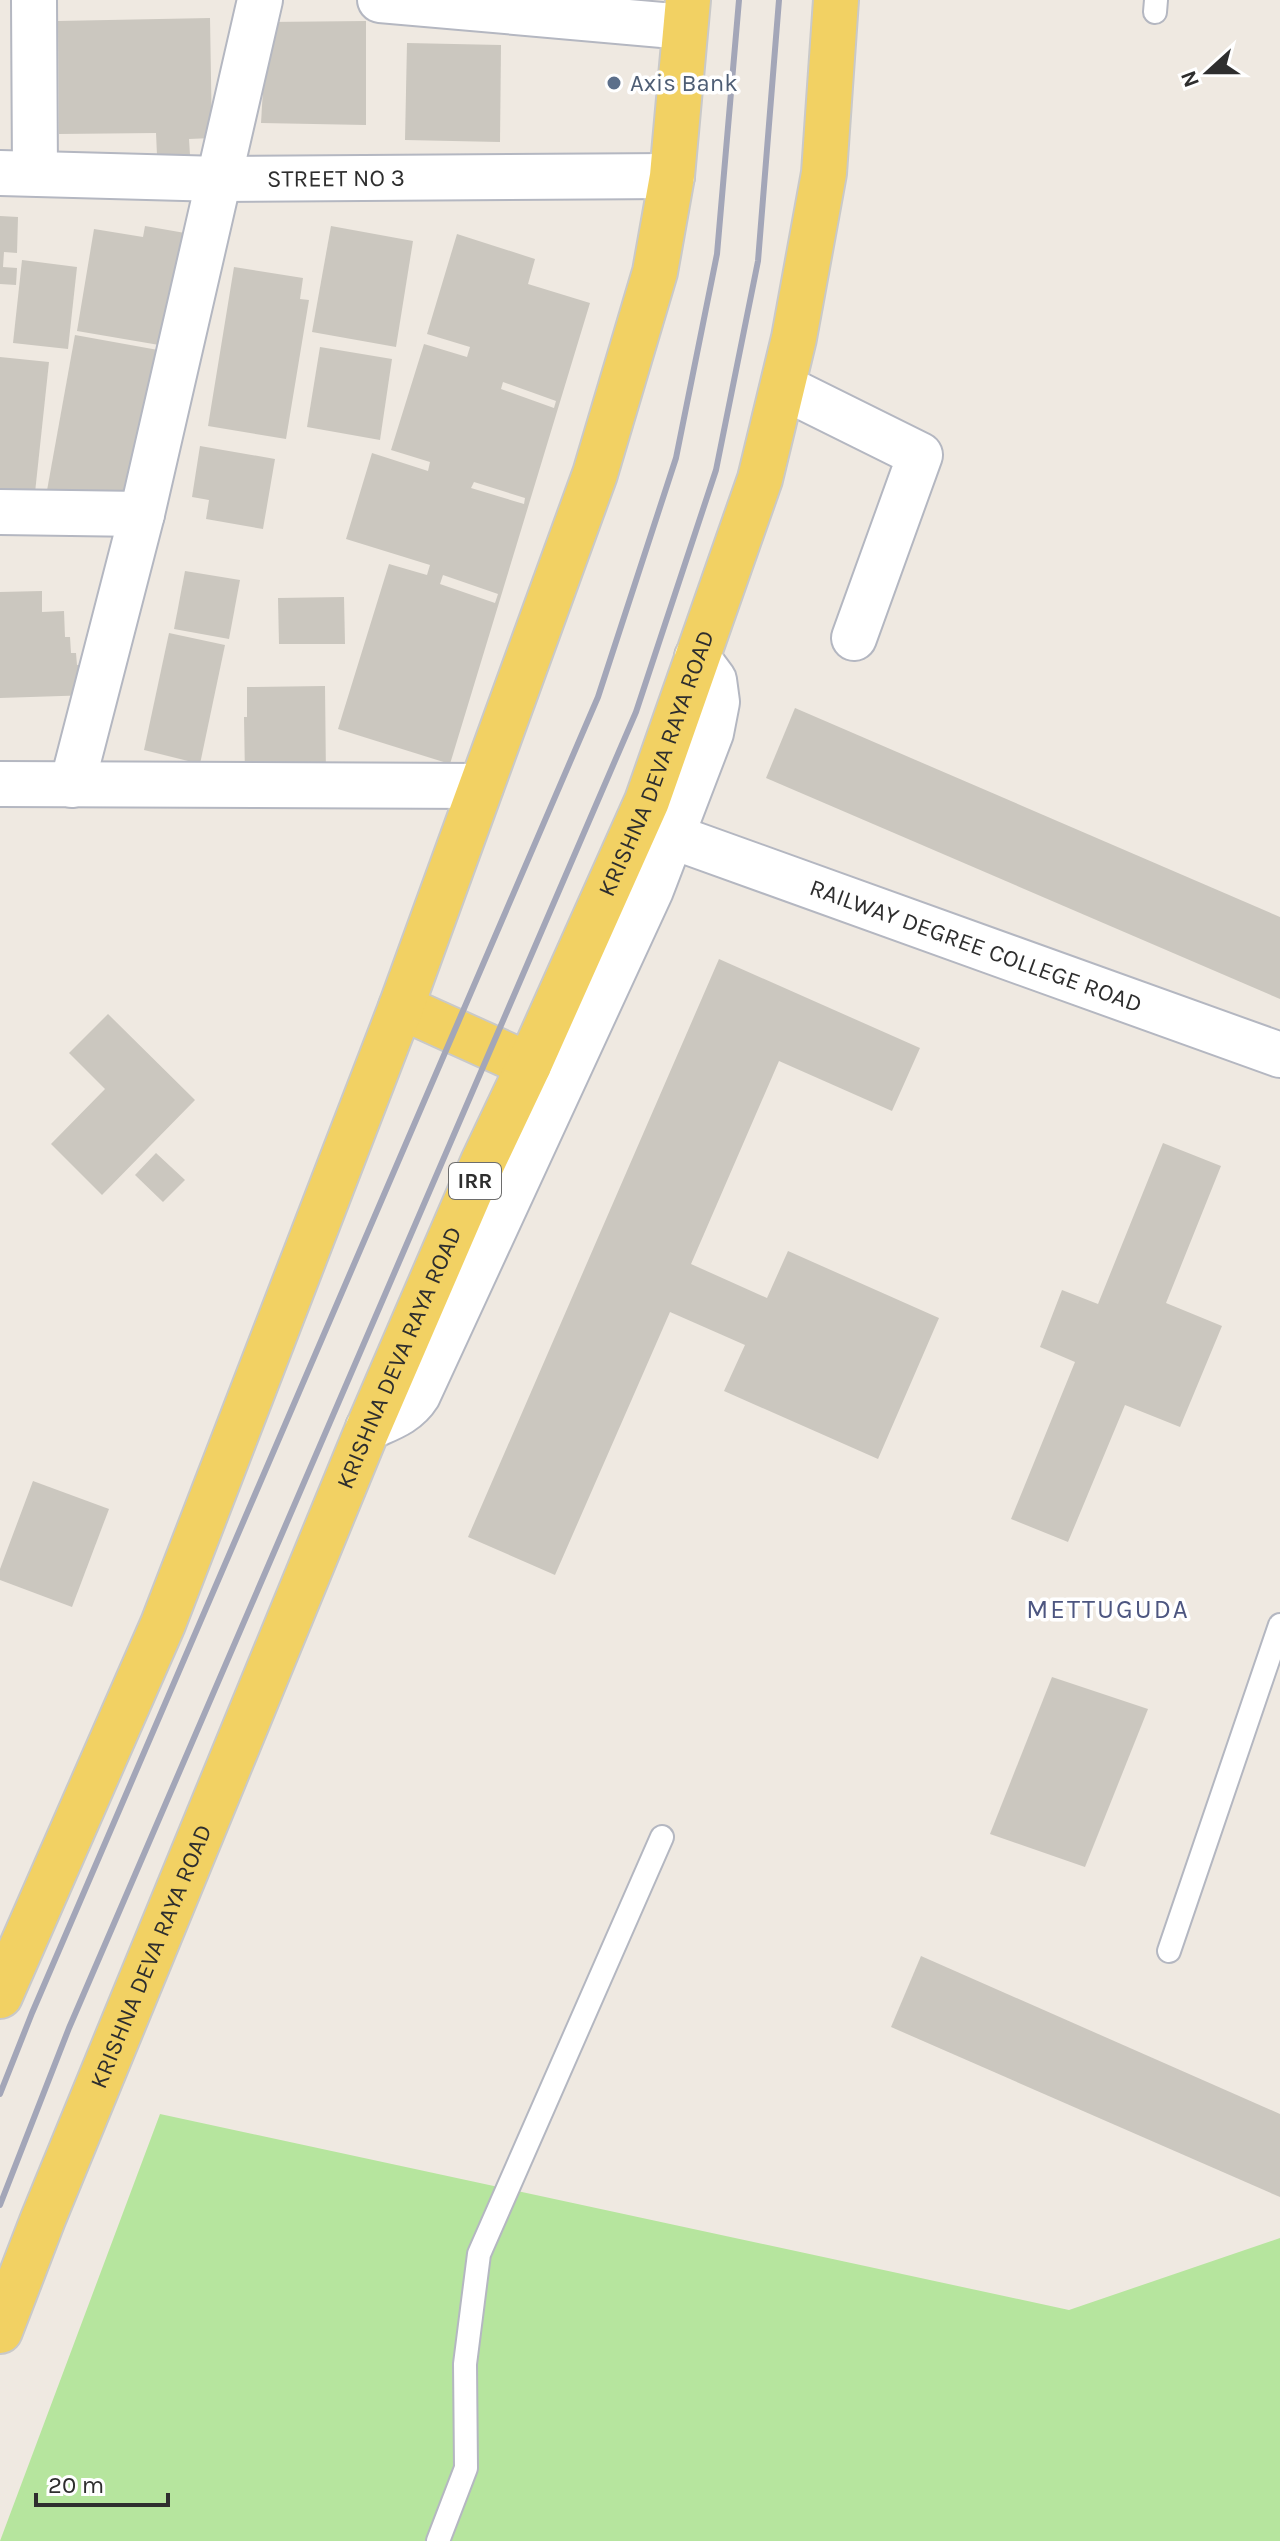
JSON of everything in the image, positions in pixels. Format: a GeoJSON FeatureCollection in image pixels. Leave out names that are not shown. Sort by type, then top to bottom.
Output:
{"type":"FeatureCollection","features":[{"type":"Feature","properties":{"kind":"main road","name":"KRISHNA DEVA RAYA ROAD"},"geometry":{"type":"LineString","coordinates":[[0,2330],[368,1428],[483,1162],[647,801],[760,479],[783,387],[824,173],[836,0]]}},
{"type":"Feature","properties":{"kind":"main road"},"geometry":{"type":"LineString","coordinates":[[0,1996],[163,1624],[401,1007],[595,474],[655,272],[672,176],[686,14]]}},
{"type":"Feature","properties":{"kind":"main road"},"geometry":{"type":"LineString","coordinates":[[401,1007],[529,1065]]}},
{"type":"Feature","properties":{"kind":"street"},"geometry":{"type":"LineString","coordinates":[[17,173],[34,0]]}},
{"type":"Feature","properties":{"kind":"street"},"geometry":{"type":"LineString","coordinates":[[72,785],[142,514],[260,0]]}},
{"type":"Feature","properties":{"kind":"street"},"geometry":{"type":"LineString","coordinates":[[380,0],[686,14]]}},
{"type":"Feature","properties":{"kind":"street","name":"STREET NO 3"},"geometry":{"type":"LineString","coordinates":[[17,173],[220,179],[672,176]]}},
{"type":"Feature","properties":{"kind":"street"},"geometry":{"type":"LineString","coordinates":[[783,387],[920,455],[854,638]]}},
{"type":"Feature","properties":{"kind":"street"},"geometry":{"type":"LineString","coordinates":[[0,512],[142,514]]}},
{"type":"Feature","properties":{"kind":"street"},"geometry":{"type":"LineString","coordinates":[[368,1428],[403,1413],[418,1395],[651,890],[711,733],[717,702],[714,680],[697,657]]}},
{"type":"Feature","properties":{"kind":"street"},"geometry":{"type":"LineString","coordinates":[[0,784],[481,786]]}},
{"type":"Feature","properties":{"kind":"street","name":"RAILWAY DEGREE COLLEGE ROAD"},"geometry":{"type":"LineString","coordinates":[[671,836],[1280,1055]]}},
{"type":"Feature","properties":{"kind":"lane"},"geometry":{"type":"LineString","coordinates":[[1169,1951],[1280,1625]]}},
{"type":"Feature","properties":{"kind":"lane"},"geometry":{"type":"LineString","coordinates":[[438,2541],[466,2468],[465,2364],[479,2254],[662,1837]]}},
{"type":"Feature","properties":{"kind":"green space"},"geometry":{"type":"Polygon","coordinates":[[[160,2114],[1069,2310],[1280,2238],[1280,2541],[0,2541],[160,2114]]]}},
{"type":"Feature","properties":{"kind":"building"},"geometry":{"type":"Polygon","coordinates":[[[210,18],[212,138],[189,139],[190,155],[157,155],[156,133],[59,134],[58,21],[210,18]]]}},
{"type":"Feature","properties":{"kind":"building"},"geometry":{"type":"Polygon","coordinates":[[[366,21],[366,125],[261,123],[267,22],[366,21]]]}},
{"type":"Feature","properties":{"kind":"building"},"geometry":{"type":"Polygon","coordinates":[[[407,43],[501,45],[500,142],[405,140],[407,43]]]}},
{"type":"Feature","properties":{"kind":"building"},"geometry":{"type":"Polygon","coordinates":[[[0,216],[18,217],[17,253],[4,252],[3,267],[17,268],[16,285],[0,284],[0,216]]]}},
{"type":"Feature","properties":{"kind":"building"},"geometry":{"type":"Polygon","coordinates":[[[145,226],[185,233],[165,346],[77,331],[94,229],[143,237],[145,226]]]}},
{"type":"Feature","properties":{"kind":"building"},"geometry":{"type":"Polygon","coordinates":[[[331,226],[413,241],[396,347],[312,332],[331,226]]]}},
{"type":"Feature","properties":{"kind":"building"},"geometry":{"type":"Polygon","coordinates":[[[457,234],[535,259],[528,284],[590,303],[450,764],[338,729],[389,564],[427,575],[430,565],[346,539],[372,453],[428,471],[430,462],[391,450],[424,344],[467,357],[470,347],[427,334],[457,234]],[[503,382],[501,389],[554,408],[556,401],[503,382]],[[474,482],[471,488],[524,504],[525,498],[474,482]],[[443,575],[440,584],[495,603],[498,594],[443,575]]]}},
{"type":"Feature","properties":{"kind":"building"},"geometry":{"type":"Polygon","coordinates":[[[22,260],[77,267],[68,349],[13,343],[22,260]]]}},
{"type":"Feature","properties":{"kind":"building"},"geometry":{"type":"Polygon","coordinates":[[[234,267],[303,278],[300,299],[309,300],[286,439],[208,426],[234,267]]]}},
{"type":"Feature","properties":{"kind":"building"},"geometry":{"type":"Polygon","coordinates":[[[75,335],[158,350],[129,511],[46,496],[75,335]]]}},
{"type":"Feature","properties":{"kind":"building"},"geometry":{"type":"Polygon","coordinates":[[[320,347],[392,359],[380,440],[307,427],[320,347]]]}},
{"type":"Feature","properties":{"kind":"building"},"geometry":{"type":"Polygon","coordinates":[[[0,357],[49,362],[34,502],[0,498],[0,357]]]}},
{"type":"Feature","properties":{"kind":"building"},"geometry":{"type":"Polygon","coordinates":[[[200,446],[275,459],[263,529],[206,519],[209,500],[192,497],[200,446]]]}},
{"type":"Feature","properties":{"kind":"building"},"geometry":{"type":"Polygon","coordinates":[[[185,571],[240,580],[229,639],[174,629],[185,571]]]}},
{"type":"Feature","properties":{"kind":"building"},"geometry":{"type":"Polygon","coordinates":[[[42,591],[42,612],[64,611],[65,637],[70,637],[71,653],[76,653],[77,665],[91,665],[92,695],[0,698],[0,592],[42,591]]]}},
{"type":"Feature","properties":{"kind":"building"},"geometry":{"type":"Polygon","coordinates":[[[344,597],[345,644],[279,644],[278,598],[344,597]]]}},
{"type":"Feature","properties":{"kind":"building"},"geometry":{"type":"Polygon","coordinates":[[[169,633],[225,645],[200,764],[144,750],[169,633]]]}},
{"type":"Feature","properties":{"kind":"building"},"geometry":{"type":"Polygon","coordinates":[[[325,686],[326,777],[245,777],[247,687],[325,686]]]}},
{"type":"Feature","properties":{"kind":"building"},"geometry":{"type":"Polygon","coordinates":[[[795,708],[1280,917],[1280,999],[766,778],[795,708]]]}},
{"type":"Feature","properties":{"kind":"building"},"geometry":{"type":"Polygon","coordinates":[[[719,959],[920,1048],[892,1111],[779,1061],[691,1264],[767,1298],[788,1251],[939,1318],[878,1459],[724,1391],[745,1345],[670,1312],[555,1575],[468,1537],[719,959]]]}},
{"type":"Feature","properties":{"kind":"building"},"geometry":{"type":"Polygon","coordinates":[[[108,1014],[195,1100],[102,1195],[51,1144],[105,1089],[69,1053],[108,1014]]]}},
{"type":"Feature","properties":{"kind":"building"},"geometry":{"type":"Polygon","coordinates":[[[1163,1143],[1221,1166],[1166,1303],[1222,1326],[1180,1427],[1125,1405],[1068,1542],[1011,1519],[1075,1362],[1040,1347],[1062,1290],[1098,1304],[1163,1143]]]}},
{"type":"Feature","properties":{"kind":"building"},"geometry":{"type":"Polygon","coordinates":[[[156,1153],[185,1180],[163,1202],[135,1175],[156,1153]]]}},
{"type":"Feature","properties":{"kind":"building"},"geometry":{"type":"Polygon","coordinates":[[[33,1481],[109,1509],[72,1607],[0,1580],[0,1569],[33,1481]]]}},
{"type":"Feature","properties":{"kind":"building"},"geometry":{"type":"Polygon","coordinates":[[[1052,1677],[1148,1709],[1085,1867],[990,1834],[1052,1677]]]}},
{"type":"Feature","properties":{"kind":"building"},"geometry":{"type":"Polygon","coordinates":[[[921,1956],[1280,2114],[1280,2197],[891,2027],[921,1956]]]}},
{"type":"Feature","properties":{"kind":"railway"},"geometry":{"type":"LineString","coordinates":[[0,2094],[32,2013],[598,697],[676,458],[717,254],[739,0]]}},
{"type":"Feature","properties":{"kind":"railway"},"geometry":{"type":"LineString","coordinates":[[0,2205],[69,2028],[636,712],[716,470],[758,261],[779,0]]}},
{"type":"Feature","properties":{"kind":"place","name":"Axis Bank"},"geometry":{"type":"Point","coordinates":[614,83]}},
{"type":"Feature","properties":{"kind":"district","name":"METTUGUDA"},"geometry":{"type":"Point","coordinates":[1108,1609]}}]}
